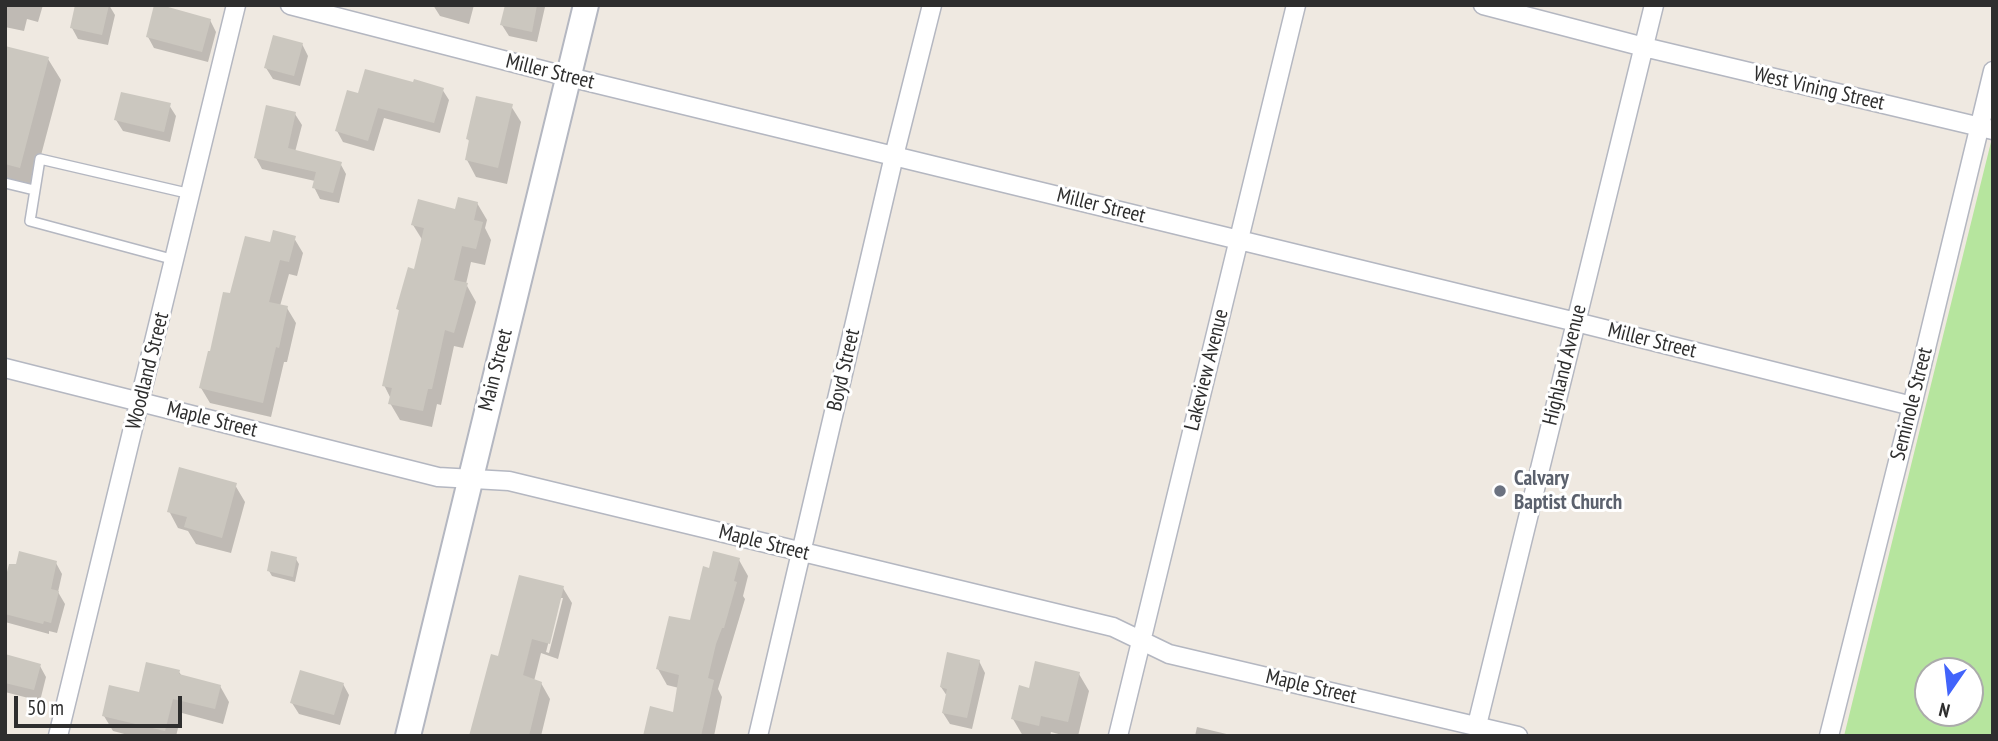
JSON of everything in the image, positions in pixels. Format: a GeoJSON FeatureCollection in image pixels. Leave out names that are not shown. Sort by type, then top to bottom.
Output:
{"type":"FeatureCollection","features":[{"type":"Feature","properties":{"kind":"main road","name":"Main Street"},"geometry":{"type":"LineString","coordinates":[[408,736],[586,5]]}},
{"type":"Feature","properties":{"kind":"street","name":"Woodland Street"},"geometry":{"type":"LineString","coordinates":[[58,736],[236,5]]}},
{"type":"Feature","properties":{"kind":"street","name":"Miller Street"},"geometry":{"type":"LineString","coordinates":[[290,5],[569,77],[1912,406]]}},
{"type":"Feature","properties":{"kind":"street","name":"Boyd Street"},"geometry":{"type":"LineString","coordinates":[[758,736],[932,5]]}},
{"type":"Feature","properties":{"kind":"street","name":"Lakeview Avenue"},"geometry":{"type":"LineString","coordinates":[[1118,736],[1296,5]]}},
{"type":"Feature","properties":{"kind":"street","name":"West Vining Street"},"geometry":{"type":"LineString","coordinates":[[1483,5],[1644,47],[1986,129]]}},
{"type":"Feature","properties":{"kind":"street","name":"Highland Avenue"},"geometry":{"type":"LineString","coordinates":[[1477,725],[1654,5]]}},
{"type":"Feature","properties":{"kind":"street","name":"Seminole Street"},"geometry":{"type":"LineString","coordinates":[[1829,736],[1912,406],[1986,129],[1993,71]]}},
{"type":"Feature","properties":{"kind":"street","name":"Maple Street"},"geometry":{"type":"LineString","coordinates":[[5,368],[438,477],[509,481],[1113,627],[1169,654],[1518,736]]}},
{"type":"Feature","properties":{"kind":"street"},"geometry":{"type":"LineString","coordinates":[[1440,736],[1445,717]]}},
{"type":"Feature","properties":{"kind":"lane"},"geometry":{"type":"LineString","coordinates":[[175,260],[30,221],[40,159],[191,194]]}},
{"type":"Feature","properties":{"kind":"lane"},"geometry":{"type":"LineString","coordinates":[[5,183],[34,190]]}},
{"type":"Feature","properties":{"kind":"green space"},"geometry":{"type":"Polygon","coordinates":[[[1991,142],[1993,142],[1993,736],[1844,736],[1991,142]]]}},
{"type":"Feature","properties":{"kind":"building"},"geometry":{"type":"Polygon","coordinates":[[[75,5],[109,5],[102,35],[70,28],[75,5]]]}},
{"type":"Feature","properties":{"kind":"building"},"geometry":{"type":"Polygon","coordinates":[[[154,5],[211,19],[202,52],[146,37],[154,5]]]}},
{"type":"Feature","properties":{"kind":"building"},"geometry":{"type":"Polygon","coordinates":[[[505,5],[537,5],[532,32],[500,25],[505,5]]]}},
{"type":"Feature","properties":{"kind":"building"},"geometry":{"type":"Polygon","coordinates":[[[273,35],[303,43],[294,76],[264,68],[273,35]]]}},
{"type":"Feature","properties":{"kind":"building"},"geometry":{"type":"Polygon","coordinates":[[[5,46],[49,57],[20,168],[5,164],[5,46]]]}},
{"type":"Feature","properties":{"kind":"building"},"geometry":{"type":"Polygon","coordinates":[[[365,69],[444,88],[434,123],[378,108],[368,141],[335,131],[347,90],[358,93],[365,69]]]}},
{"type":"Feature","properties":{"kind":"building"},"geometry":{"type":"Polygon","coordinates":[[[121,92],[171,103],[164,132],[114,120],[121,92]]]}},
{"type":"Feature","properties":{"kind":"building"},"geometry":{"type":"Polygon","coordinates":[[[476,96],[513,104],[498,168],[465,160],[469,140],[466,139],[476,96]]]}},
{"type":"Feature","properties":{"kind":"building"},"geometry":{"type":"Polygon","coordinates":[[[266,105],[296,112],[288,148],[342,162],[333,193],[312,188],[316,172],[254,158],[266,105]]]}},
{"type":"Feature","properties":{"kind":"building"},"geometry":{"type":"Polygon","coordinates":[[[458,197],[478,202],[474,220],[483,222],[476,249],[462,246],[454,280],[468,283],[454,333],[445,330],[432,389],[428,389],[423,411],[388,404],[392,388],[382,386],[399,310],[396,309],[408,267],[414,269],[424,228],[411,225],[418,199],[455,209],[458,197]]]}},
{"type":"Feature","properties":{"kind":"building"},"geometry":{"type":"Polygon","coordinates":[[[273,230],[296,236],[289,262],[280,260],[269,302],[288,306],[263,403],[199,388],[223,292],[230,293],[245,236],[270,242],[273,230]]]}},
{"type":"Feature","properties":{"kind":"building"},"geometry":{"type":"Polygon","coordinates":[[[179,467],[237,483],[222,538],[184,527],[187,517],[167,512],[179,467]]]}},
{"type":"Feature","properties":{"kind":"building"},"geometry":{"type":"Polygon","coordinates":[[[19,551],[57,561],[51,589],[59,591],[51,623],[44,621],[43,624],[5,614],[5,580],[9,564],[16,564],[19,551]]]}},
{"type":"Feature","properties":{"kind":"building"},"geometry":{"type":"Polygon","coordinates":[[[271,551],[297,557],[293,577],[267,571],[271,551]]]}},
{"type":"Feature","properties":{"kind":"building"},"geometry":{"type":"Polygon","coordinates":[[[713,551],[740,558],[734,581],[737,582],[724,628],[716,644],[708,678],[714,680],[701,736],[643,736],[650,706],[673,712],[679,675],[656,669],[669,616],[690,620],[703,566],[709,568],[713,551]]]}},
{"type":"Feature","properties":{"kind":"building"},"geometry":{"type":"Polygon","coordinates":[[[519,575],[564,586],[550,644],[532,639],[523,675],[542,682],[529,736],[469,736],[491,654],[498,656],[519,575]]]}},
{"type":"Feature","properties":{"kind":"building"},"geometry":{"type":"Polygon","coordinates":[[[947,652],[980,660],[967,718],[942,713],[947,689],[940,687],[947,652]]]}},
{"type":"Feature","properties":{"kind":"building"},"geometry":{"type":"Polygon","coordinates":[[[5,654],[41,664],[34,690],[5,683],[5,654]]]}},
{"type":"Feature","properties":{"kind":"building"},"geometry":{"type":"Polygon","coordinates":[[[1035,661],[1080,672],[1068,722],[1041,716],[1039,726],[1011,719],[1019,685],[1029,688],[1035,661]]]}},
{"type":"Feature","properties":{"kind":"building"},"geometry":{"type":"Polygon","coordinates":[[[146,662],[180,670],[179,674],[221,685],[215,709],[173,699],[165,731],[102,716],[109,685],[139,692],[146,662]]]}},
{"type":"Feature","properties":{"kind":"building"},"geometry":{"type":"Polygon","coordinates":[[[300,670],[344,683],[334,715],[290,703],[300,670]]]}},
{"type":"Feature","properties":{"kind":"place","name":"Calvary Baptist Church"},"geometry":{"type":"Point","coordinates":[1500,491]}}]}
